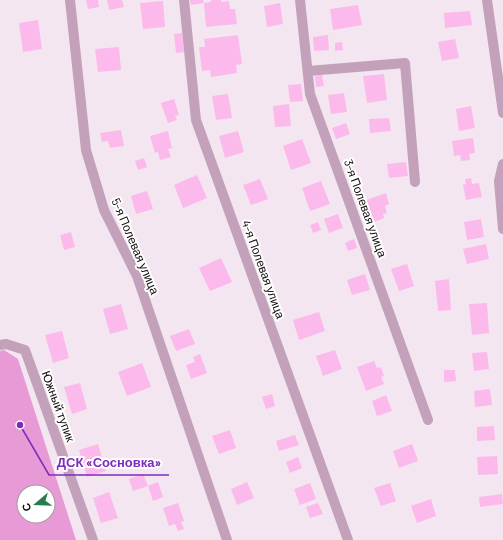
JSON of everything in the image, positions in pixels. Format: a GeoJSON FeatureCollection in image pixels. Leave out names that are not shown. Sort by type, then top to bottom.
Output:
{"type":"FeatureCollection","features":[{"type":"Feature","properties":{"kind":"street","name":"5-я Полевая улица"},"geometry":{"type":"LineString","coordinates":[[70,0],[86,150],[104,210],[137,276],[227,540]]}},
{"type":"Feature","properties":{"kind":"street","name":"4-я Полевая улица"},"geometry":{"type":"LineString","coordinates":[[184,0],[196,120],[348,540]]}},
{"type":"Feature","properties":{"kind":"street","name":"3-я Полевая улица"},"geometry":{"type":"LineString","coordinates":[[300,0],[310,94],[428,420]]}},
{"type":"Feature","properties":{"kind":"street"},"geometry":{"type":"LineString","coordinates":[[486,0],[503,113]]}},
{"type":"Feature","properties":{"kind":"street"},"geometry":{"type":"LineString","coordinates":[[308,71],[405,63],[415,182]]}},
{"type":"Feature","properties":{"kind":"street"},"geometry":{"type":"LineString","coordinates":[[503,164],[499,181],[503,229]]}},
{"type":"Feature","properties":{"kind":"street","name":"Южный тупик"},"geometry":{"type":"LineString","coordinates":[[0,345],[6,344],[25,350],[93,540]]}},
{"type":"Feature","properties":{"kind":"shaded area"},"geometry":{"type":"Polygon","coordinates":[[[4,350],[18,359],[76,540],[0,540],[0,351],[4,350]]]}},
{"type":"Feature","properties":{"kind":"building"},"geometry":{"type":"Polygon","coordinates":[[[86,0],[98,0],[99,7],[88,9],[86,0]]]}},
{"type":"Feature","properties":{"kind":"building"},"geometry":{"type":"Polygon","coordinates":[[[107,0],[122,0],[124,7],[109,10],[107,0]]]}},
{"type":"Feature","properties":{"kind":"building"},"geometry":{"type":"Polygon","coordinates":[[[190,0],[203,0],[204,3],[191,5],[190,0]]]}},
{"type":"Feature","properties":{"kind":"building"},"geometry":{"type":"Polygon","coordinates":[[[211,0],[221,0],[221,2],[229,1],[230,9],[235,9],[237,24],[206,27],[204,3],[211,2],[211,0]]]}},
{"type":"Feature","properties":{"kind":"building"},"geometry":{"type":"Polygon","coordinates":[[[163,1],[165,27],[143,29],[140,3],[163,1]]]}},
{"type":"Feature","properties":{"kind":"building"},"geometry":{"type":"Polygon","coordinates":[[[280,3],[283,24],[267,27],[264,6],[280,3]]]}},
{"type":"Feature","properties":{"kind":"building"},"geometry":{"type":"Polygon","coordinates":[[[358,5],[362,25],[333,30],[330,9],[358,5]]]}},
{"type":"Feature","properties":{"kind":"building"},"geometry":{"type":"Polygon","coordinates":[[[470,11],[472,25],[445,28],[444,13],[470,11]]]}},
{"type":"Feature","properties":{"kind":"building"},"geometry":{"type":"Polygon","coordinates":[[[38,20],[42,49],[23,52],[19,23],[38,20]]]}},
{"type":"Feature","properties":{"kind":"building"},"geometry":{"type":"Polygon","coordinates":[[[182,33],[184,52],[176,53],[174,34],[182,33]]]}},
{"type":"Feature","properties":{"kind":"building"},"geometry":{"type":"Polygon","coordinates":[[[238,35],[242,64],[236,65],[237,73],[211,77],[210,70],[202,71],[199,47],[205,47],[204,39],[238,35]]]}},
{"type":"Feature","properties":{"kind":"building"},"geometry":{"type":"Polygon","coordinates":[[[328,35],[329,50],[314,51],[313,37],[328,35]]]}},
{"type":"Feature","properties":{"kind":"building"},"geometry":{"type":"Polygon","coordinates":[[[455,39],[459,58],[442,61],[438,42],[455,39]]]}},
{"type":"Feature","properties":{"kind":"building"},"geometry":{"type":"Polygon","coordinates":[[[342,42],[343,50],[335,51],[335,43],[342,42]]]}},
{"type":"Feature","properties":{"kind":"building"},"geometry":{"type":"Polygon","coordinates":[[[119,47],[121,70],[98,72],[95,49],[119,47]]]}},
{"type":"Feature","properties":{"kind":"building"},"geometry":{"type":"Polygon","coordinates":[[[384,74],[387,100],[367,103],[363,76],[384,74]]]}},
{"type":"Feature","properties":{"kind":"building"},"geometry":{"type":"Polygon","coordinates":[[[322,75],[324,86],[316,87],[315,76],[322,75]]]}},
{"type":"Feature","properties":{"kind":"building"},"geometry":{"type":"Polygon","coordinates":[[[301,84],[303,101],[290,102],[288,85],[301,84]]]}},
{"type":"Feature","properties":{"kind":"building"},"geometry":{"type":"Polygon","coordinates":[[[344,93],[347,112],[331,114],[328,95],[344,93]]]}},
{"type":"Feature","properties":{"kind":"building"},"geometry":{"type":"Polygon","coordinates":[[[228,94],[232,118],[216,120],[212,96],[228,94]]]}},
{"type":"Feature","properties":{"kind":"building"},"geometry":{"type":"Polygon","coordinates":[[[174,99],[179,115],[175,116],[177,120],[168,123],[161,103],[174,99]]]}},
{"type":"Feature","properties":{"kind":"building"},"geometry":{"type":"Polygon","coordinates":[[[289,104],[291,126],[275,127],[273,106],[289,104]]]}},
{"type":"Feature","properties":{"kind":"building"},"geometry":{"type":"Polygon","coordinates":[[[471,106],[475,128],[459,131],[456,109],[471,106]]]}},
{"type":"Feature","properties":{"kind":"building"},"geometry":{"type":"Polygon","coordinates":[[[389,118],[391,131],[370,133],[369,119],[389,118]]]}},
{"type":"Feature","properties":{"kind":"building"},"geometry":{"type":"Polygon","coordinates":[[[346,123],[350,134],[336,139],[332,128],[346,123]]]}},
{"type":"Feature","properties":{"kind":"building"},"geometry":{"type":"Polygon","coordinates":[[[121,130],[124,146],[110,148],[108,141],[102,142],[100,133],[121,130]]]}},
{"type":"Feature","properties":{"kind":"building"},"geometry":{"type":"Polygon","coordinates":[[[168,131],[172,148],[168,149],[171,157],[160,160],[158,152],[155,153],[150,136],[168,131]]]}},
{"type":"Feature","properties":{"kind":"building"},"geometry":{"type":"Polygon","coordinates":[[[238,131],[244,152],[225,158],[219,136],[238,131]]]}},
{"type":"Feature","properties":{"kind":"building"},"geometry":{"type":"Polygon","coordinates":[[[473,138],[475,153],[469,154],[470,160],[461,161],[460,155],[454,156],[452,141],[473,138]]]}},
{"type":"Feature","properties":{"kind":"building"},"geometry":{"type":"Polygon","coordinates":[[[302,139],[311,163],[291,170],[283,146],[302,139]]]}},
{"type":"Feature","properties":{"kind":"building"},"geometry":{"type":"Polygon","coordinates":[[[144,158],[147,167],[138,170],[135,161],[144,158]]]}},
{"type":"Feature","properties":{"kind":"building"},"geometry":{"type":"Polygon","coordinates":[[[406,162],[408,176],[389,178],[387,164],[406,162]]]}},
{"type":"Feature","properties":{"kind":"building"},"geometry":{"type":"Polygon","coordinates":[[[197,175],[207,198],[183,208],[174,185],[197,175]]]}},
{"type":"Feature","properties":{"kind":"building"},"geometry":{"type":"Polygon","coordinates":[[[471,178],[472,184],[479,183],[482,197],[466,200],[463,185],[466,184],[465,179],[471,178]]]}},
{"type":"Feature","properties":{"kind":"building"},"geometry":{"type":"Polygon","coordinates":[[[260,179],[268,199],[251,205],[243,185],[260,179]]]}},
{"type":"Feature","properties":{"kind":"building"},"geometry":{"type":"Polygon","coordinates":[[[321,181],[330,204],[310,211],[302,188],[321,181]]]}},
{"type":"Feature","properties":{"kind":"building"},"geometry":{"type":"Polygon","coordinates":[[[147,191],[153,209],[136,214],[131,196],[147,191]]]}},
{"type":"Feature","properties":{"kind":"building"},"geometry":{"type":"Polygon","coordinates":[[[386,193],[389,204],[385,206],[387,213],[383,214],[384,218],[374,222],[366,200],[386,193]]]}},
{"type":"Feature","properties":{"kind":"building"},"geometry":{"type":"Polygon","coordinates":[[[338,214],[343,228],[329,233],[324,219],[338,214]]]}},
{"type":"Feature","properties":{"kind":"building"},"geometry":{"type":"Polygon","coordinates":[[[481,219],[484,237],[467,240],[464,222],[481,219]]]}},
{"type":"Feature","properties":{"kind":"building"},"geometry":{"type":"Polygon","coordinates":[[[318,222],[321,230],[313,233],[310,225],[318,222]]]}},
{"type":"Feature","properties":{"kind":"building"},"geometry":{"type":"Polygon","coordinates":[[[71,232],[75,247],[64,250],[60,235],[71,232]]]}},
{"type":"Feature","properties":{"kind":"building"},"geometry":{"type":"Polygon","coordinates":[[[354,239],[357,248],[348,251],[345,243],[354,239]]]}},
{"type":"Feature","properties":{"kind":"building"},"geometry":{"type":"Polygon","coordinates":[[[486,244],[489,259],[467,264],[463,249],[486,244]]]}},
{"type":"Feature","properties":{"kind":"building"},"geometry":{"type":"Polygon","coordinates":[[[221,258],[232,282],[210,291],[199,268],[221,258]]]}},
{"type":"Feature","properties":{"kind":"building"},"geometry":{"type":"Polygon","coordinates":[[[407,264],[414,286],[399,291],[391,269],[407,264]]]}},
{"type":"Feature","properties":{"kind":"building"},"geometry":{"type":"Polygon","coordinates":[[[365,274],[370,290],[352,295],[347,280],[365,274]]]}},
{"type":"Feature","properties":{"kind":"building"},"geometry":{"type":"Polygon","coordinates":[[[449,279],[451,310],[438,311],[435,281],[449,279]]]}},
{"type":"Feature","properties":{"kind":"building"},"geometry":{"type":"Polygon","coordinates":[[[487,303],[489,333],[472,335],[469,304],[487,303]]]}},
{"type":"Feature","properties":{"kind":"building"},"geometry":{"type":"Polygon","coordinates":[[[121,304],[128,329],[110,334],[103,309],[121,304]]]}},
{"type":"Feature","properties":{"kind":"building"},"geometry":{"type":"Polygon","coordinates":[[[319,312],[325,331],[299,340],[293,320],[319,312]]]}},
{"type":"Feature","properties":{"kind":"building"},"geometry":{"type":"Polygon","coordinates":[[[189,329],[195,344],[176,351],[170,336],[189,329]]]}},
{"type":"Feature","properties":{"kind":"building"},"geometry":{"type":"Polygon","coordinates":[[[62,331],[69,358],[53,363],[45,335],[62,331]]]}},
{"type":"Feature","properties":{"kind":"building"},"geometry":{"type":"Polygon","coordinates":[[[335,350],[342,369],[323,376],[316,356],[335,350]]]}},
{"type":"Feature","properties":{"kind":"building"},"geometry":{"type":"Polygon","coordinates":[[[487,352],[489,369],[474,371],[472,353],[487,352]]]}},
{"type":"Feature","properties":{"kind":"building"},"geometry":{"type":"Polygon","coordinates":[[[200,354],[207,373],[191,379],[186,365],[195,362],[193,357],[200,354]]]}},
{"type":"Feature","properties":{"kind":"building"},"geometry":{"type":"Polygon","coordinates":[[[374,361],[377,368],[381,367],[384,376],[381,377],[384,384],[366,391],[357,367],[374,361]]]}},
{"type":"Feature","properties":{"kind":"building"},"geometry":{"type":"Polygon","coordinates":[[[142,363],[151,387],[127,396],[118,372],[142,363]]]}},
{"type":"Feature","properties":{"kind":"building"},"geometry":{"type":"Polygon","coordinates":[[[444,370],[455,370],[456,381],[444,382],[444,370]]]}},
{"type":"Feature","properties":{"kind":"building"},"geometry":{"type":"Polygon","coordinates":[[[80,383],[87,409],[72,414],[64,387],[80,383]]]}},
{"type":"Feature","properties":{"kind":"building"},"geometry":{"type":"Polygon","coordinates":[[[490,389],[492,405],[475,407],[474,391],[490,389]]]}},
{"type":"Feature","properties":{"kind":"building"},"geometry":{"type":"Polygon","coordinates":[[[272,394],[275,406],[266,409],[262,397],[272,394]]]}},
{"type":"Feature","properties":{"kind":"building"},"geometry":{"type":"Polygon","coordinates":[[[386,395],[392,411],[377,416],[372,401],[386,395]]]}},
{"type":"Feature","properties":{"kind":"building"},"geometry":{"type":"Polygon","coordinates":[[[494,426],[495,440],[477,441],[477,427],[494,426]]]}},
{"type":"Feature","properties":{"kind":"building"},"geometry":{"type":"Polygon","coordinates":[[[230,430],[236,448],[219,454],[212,436],[230,430]]]}},
{"type":"Feature","properties":{"kind":"building"},"geometry":{"type":"Polygon","coordinates":[[[295,435],[299,445],[279,451],[276,441],[295,435]]]}},
{"type":"Feature","properties":{"kind":"building"},"geometry":{"type":"Polygon","coordinates":[[[98,444],[106,471],[87,477],[79,450],[98,444]]]}},
{"type":"Feature","properties":{"kind":"building"},"geometry":{"type":"Polygon","coordinates":[[[412,444],[418,461],[399,468],[393,451],[412,444]]]}},
{"type":"Feature","properties":{"kind":"building"},"geometry":{"type":"Polygon","coordinates":[[[497,456],[498,474],[478,475],[477,457],[497,456]]]}},
{"type":"Feature","properties":{"kind":"building"},"geometry":{"type":"Polygon","coordinates":[[[298,457],[302,468],[290,473],[286,462],[298,457]]]}},
{"type":"Feature","properties":{"kind":"building"},"geometry":{"type":"Polygon","coordinates":[[[143,474],[148,486],[133,491],[129,479],[143,474]]]}},
{"type":"Feature","properties":{"kind":"building"},"geometry":{"type":"Polygon","coordinates":[[[158,482],[163,497],[153,501],[148,486],[158,482]]]}},
{"type":"Feature","properties":{"kind":"building"},"geometry":{"type":"Polygon","coordinates":[[[247,482],[254,498],[237,505],[231,489],[247,482]]]}},
{"type":"Feature","properties":{"kind":"building"},"geometry":{"type":"Polygon","coordinates":[[[310,483],[316,499],[300,505],[294,489],[310,483]]]}},
{"type":"Feature","properties":{"kind":"building"},"geometry":{"type":"Polygon","coordinates":[[[390,483],[396,501],[381,506],[374,488],[390,483]]]}},
{"type":"Feature","properties":{"kind":"building"},"geometry":{"type":"Polygon","coordinates":[[[109,492],[118,518],[101,523],[93,498],[109,492]]]}},
{"type":"Feature","properties":{"kind":"building"},"geometry":{"type":"Polygon","coordinates":[[[502,494],[503,504],[480,507],[479,497],[502,494]]]}},
{"type":"Feature","properties":{"kind":"building"},"geometry":{"type":"Polygon","coordinates":[[[431,499],[436,516],[417,523],[411,506],[431,499]]]}},
{"type":"Feature","properties":{"kind":"building"},"geometry":{"type":"Polygon","coordinates":[[[178,503],[184,521],[181,522],[184,529],[178,531],[175,524],[169,526],[163,508],[178,503]]]}},
{"type":"Feature","properties":{"kind":"building"},"geometry":{"type":"Polygon","coordinates":[[[318,503],[323,514],[310,518],[306,507],[318,503]]]}},
{"type":"Feature","properties":{"kind":"place","name":"ДСК «Сосновка»"},"geometry":{"type":"Point","coordinates":[20,425]}}]}
